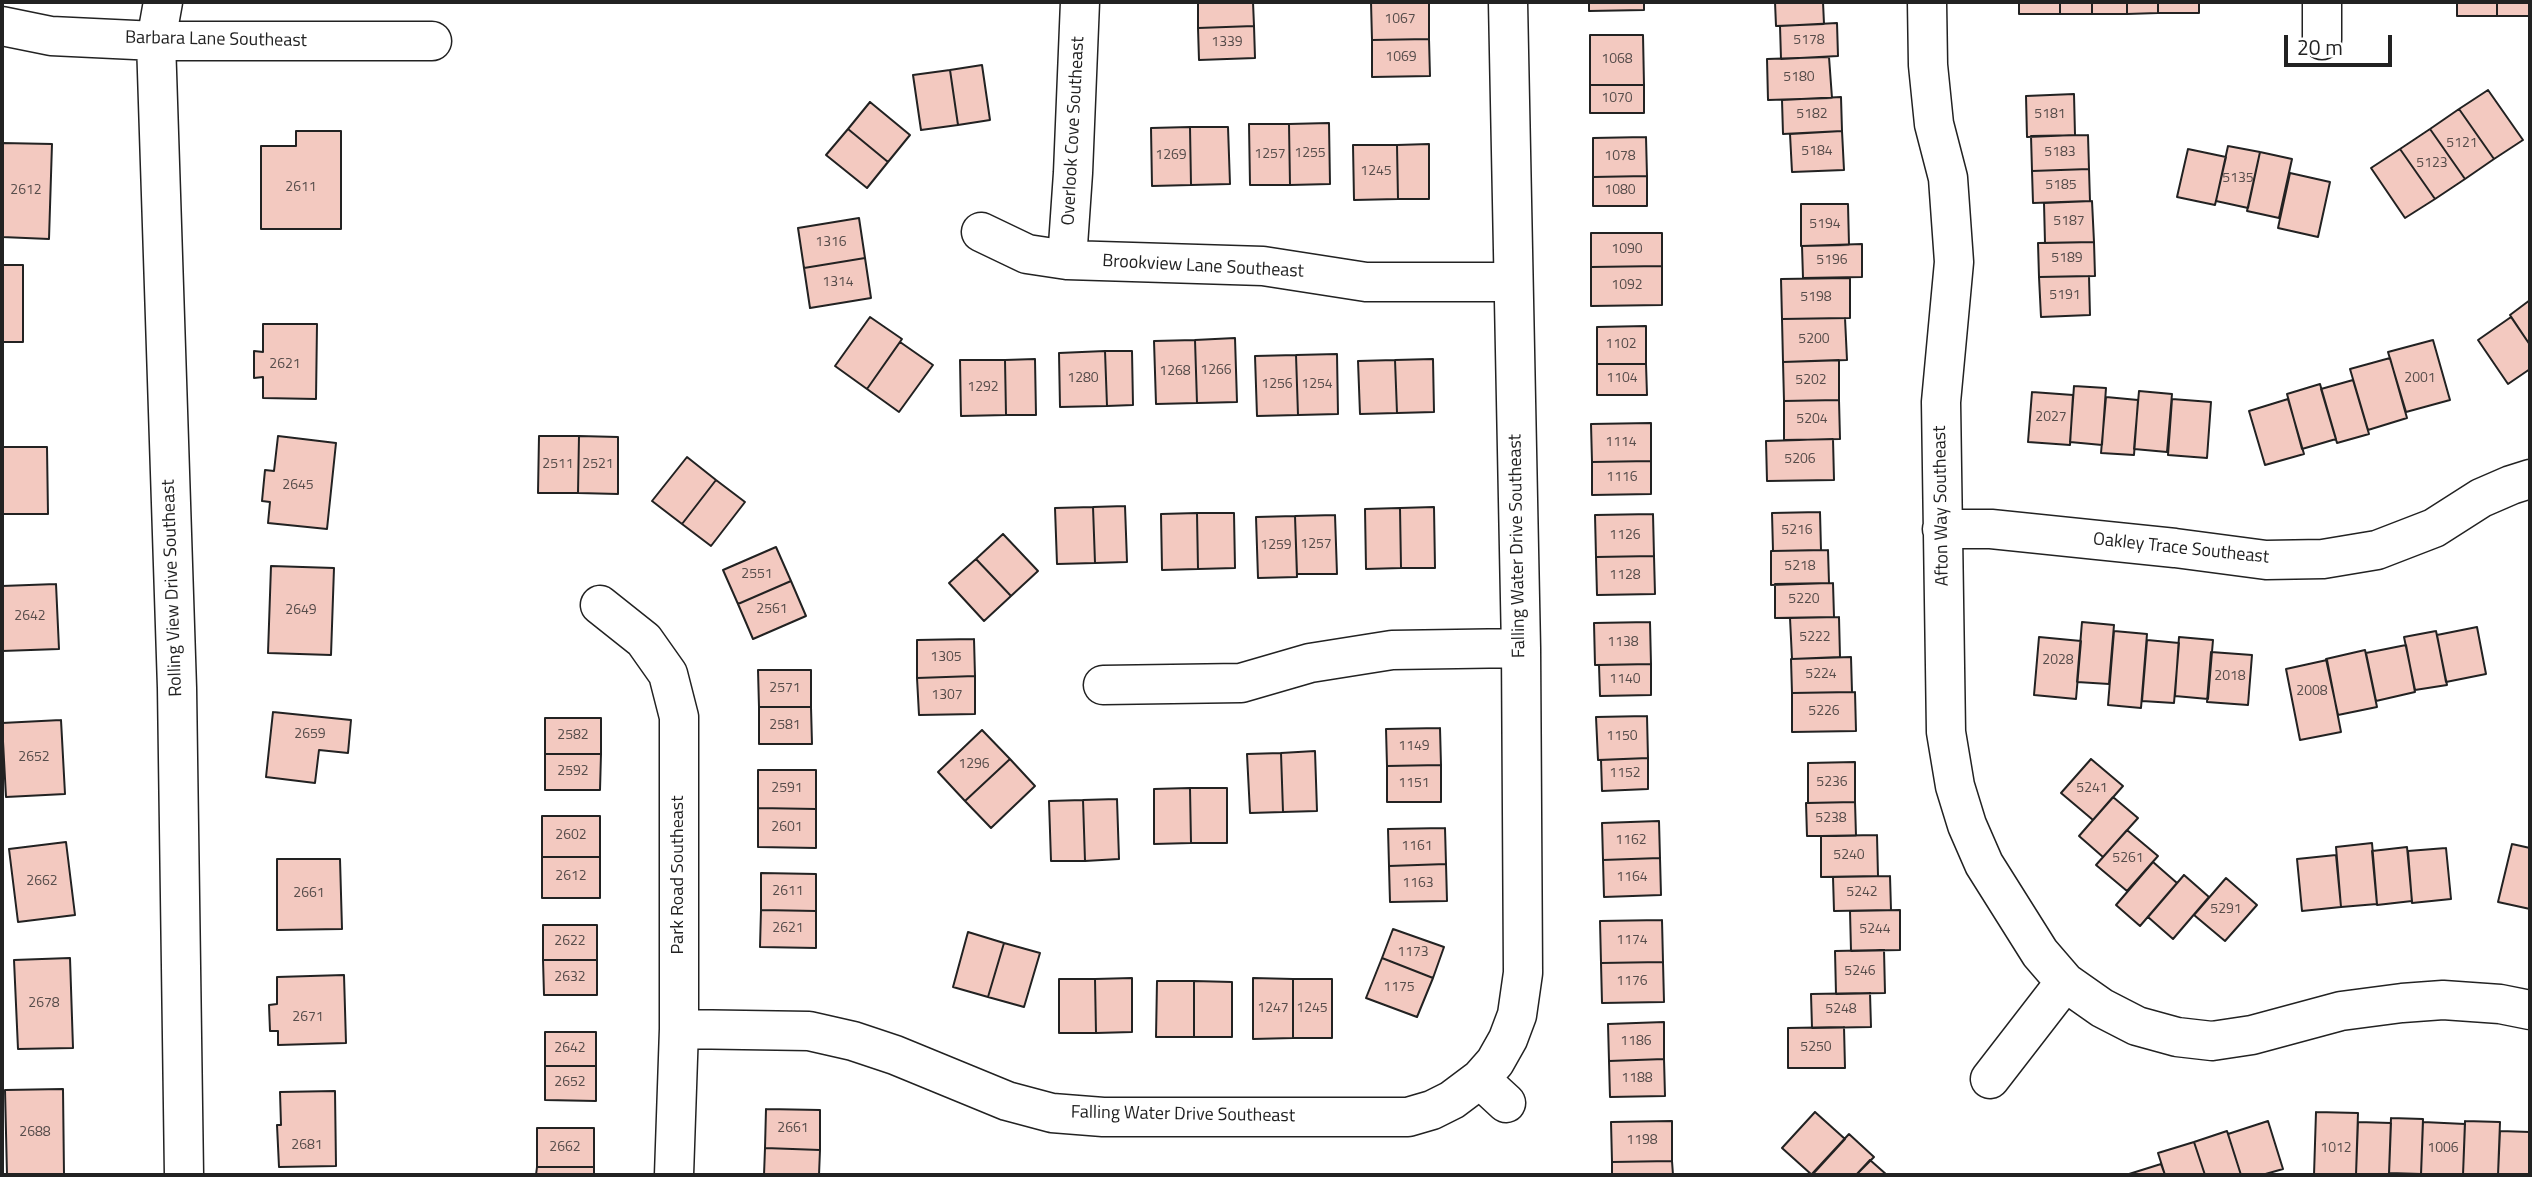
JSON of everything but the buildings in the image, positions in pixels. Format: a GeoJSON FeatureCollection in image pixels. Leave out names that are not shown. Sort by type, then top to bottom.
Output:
{"type":"FeatureCollection","features":[{"type":"Feature","properties":{"kind":"street","name":"Rolling View Drive Southeast"},"geometry":{"type":"LineString","coordinates":[[163,2],[156,41],[177,688],[184,1175]]}},
{"type":"Feature","properties":{"kind":"street","name":"Overlook Cove Southeast"},"geometry":{"type":"LineString","coordinates":[[1067,260],[1080,2]]}},
{"type":"Feature","properties":{"kind":"street","name":"Falling Water Drive Southeast"},"geometry":{"type":"LineString","coordinates":[[679,1030],[809,1031],[853,1041],[895,1055],[1007,1101],[1052,1113],[1103,1117],[1408,1117],[1432,1110],[1452,1100],[1493,1091],[1495,1062],[1508,1040],[1517,1016],[1523,973],[1521,648],[1508,2]]}},
{"type":"Feature","properties":{"kind":"street","name":"Afton Way Southeast"},"geometry":{"type":"LineString","coordinates":[[1927,2],[1928,65],[1934,124],[1948,178],[1954,262],[1941,402],[1946,732],[1955,786],[1967,825],[1984,864],[2040,953],[2065,982],[2102,1008],[2137,1026],[2177,1037],[2212,1041],[2252,1035],[2341,1011],[2402,1003],[2442,1000],[2500,1004],[2530,1010]]}},
{"type":"Feature","properties":{"kind":"street"},"geometry":{"type":"LineString","coordinates":[[2322,2],[2322,40]]}},
{"type":"Feature","properties":{"kind":"street","name":"Barbara Lane Southeast"},"geometry":{"type":"LineString","coordinates":[[2,26],[51,36],[156,41],[432,41]]}},
{"type":"Feature","properties":{"kind":"street","name":"Brookview Lane Southeast"},"geometry":{"type":"LineString","coordinates":[[981,232],[1027,254],[1067,260],[1263,266],[1366,282],[1513,282]]}},
{"type":"Feature","properties":{"kind":"street","name":"Oakley Trace Southeast"},"geometry":{"type":"LineString","coordinates":[[1942,528],[1991,529],[2175,548],[2266,561],[2323,559],[2377,550],[2423,533],[2481,498],[2530,479]]}},
{"type":"Feature","properties":{"kind":"street","name":"Park Road Southeast"},"geometry":{"type":"LineString","coordinates":[[600,605],[644,640],[650,648],[668,674],[679,717],[679,1030],[674,1175]]}},
{"type":"Feature","properties":{"kind":"street"},"geometry":{"type":"LineString","coordinates":[[1103,685],[1241,683],[1310,663],[1392,650],[1521,648]]}},
{"type":"Feature","properties":{"kind":"street"},"geometry":{"type":"LineString","coordinates":[[1990,1079],[2065,982]]}}]}
